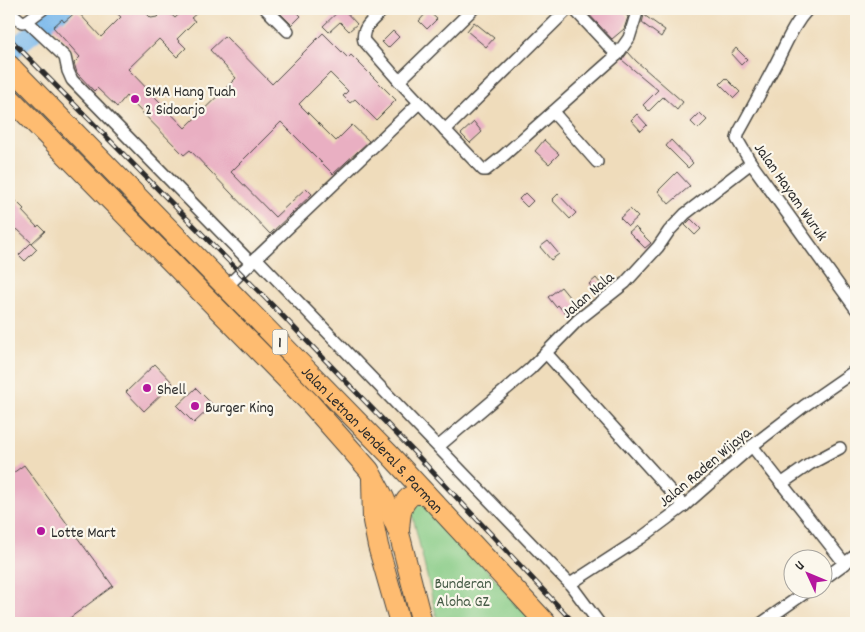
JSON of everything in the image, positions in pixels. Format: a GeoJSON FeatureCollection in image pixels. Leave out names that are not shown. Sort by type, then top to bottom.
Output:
{"type":"FeatureCollection","features":[{"type":"Feature","properties":{"kind":"highway","name":"Jalan Letnan Jenderal S. Parman"},"geometry":{"type":"LineString","coordinates":[[9,65],[390,455],[546,623]]}},
{"type":"Feature","properties":{"kind":"highway","name":"Jalan Letnan Jenderal S. Parman"},"geometry":{"type":"LineString","coordinates":[[9,96],[310,402],[370,473],[384,498],[399,533],[422,623]]}},
{"type":"Feature","properties":{"kind":"highway"},"geometry":{"type":"LineString","coordinates":[[390,455],[396,466],[397,474],[394,478],[386,480],[370,473],[373,521],[378,546],[400,623]]}},
{"type":"Feature","properties":{"kind":"highway"},"geometry":{"type":"LineString","coordinates":[[399,533],[401,512],[405,501],[414,494],[426,494]]}},
{"type":"Feature","properties":{"kind":"street"},"geometry":{"type":"LineString","coordinates":[[9,12],[22,22],[27,21],[43,9]]}},
{"type":"Feature","properties":{"kind":"street"},"geometry":{"type":"LineString","coordinates":[[266,9],[288,31]]}},
{"type":"Feature","properties":{"kind":"street"},"geometry":{"type":"LineString","coordinates":[[399,81],[474,9]]}},
{"type":"Feature","properties":{"kind":"street"},"geometry":{"type":"LineString","coordinates":[[445,130],[568,9]]}},
{"type":"Feature","properties":{"kind":"street"},"geometry":{"type":"LineString","coordinates":[[574,9],[617,55]]}},
{"type":"Feature","properties":{"kind":"street"},"geometry":{"type":"LineString","coordinates":[[377,11],[363,32],[364,42],[483,170],[502,157],[617,55],[629,38],[638,9]]}},
{"type":"Feature","properties":{"kind":"street","name":"Jalan Hayam Wuruk"},"geometry":{"type":"LineString","coordinates":[[808,9],[791,31],[737,139],[856,309]]}},
{"type":"Feature","properties":{"kind":"street"},"geometry":{"type":"LineString","coordinates":[[27,21],[65,58],[69,76],[72,80],[438,446],[570,584],[599,623]]}},
{"type":"Feature","properties":{"kind":"street"},"geometry":{"type":"LineString","coordinates":[[226,287],[419,103]]}},
{"type":"Feature","properties":{"kind":"street"},"geometry":{"type":"LineString","coordinates":[[553,112],[597,162]]}},
{"type":"Feature","properties":{"kind":"street","name":"Jalan Nala"},"geometry":{"type":"LineString","coordinates":[[438,446],[530,369],[578,320],[625,284],[685,214],[752,163]]}},
{"type":"Feature","properties":{"kind":"street"},"geometry":{"type":"LineString","coordinates":[[546,353],[684,506]]}},
{"type":"Feature","properties":{"kind":"street","name":"Jalan Raden Wijaya"},"geometry":{"type":"LineString","coordinates":[[570,584],[641,538],[684,506],[752,446],[804,406],[856,370]]}},
{"type":"Feature","properties":{"kind":"street"},"geometry":{"type":"LineString","coordinates":[[752,446],[845,564]]}},
{"type":"Feature","properties":{"kind":"street"},"geometry":{"type":"LineString","coordinates":[[781,484],[810,464],[840,448]]}},
{"type":"Feature","properties":{"kind":"street"},"geometry":{"type":"LineString","coordinates":[[832,573],[856,555]]}},
{"type":"Feature","properties":{"kind":"street"},"geometry":{"type":"LineString","coordinates":[[762,623],[795,600]]}},
{"type":"Feature","properties":{"kind":"green space","name":"Bunderan Aloha GZ"},"geometry":{"type":"Polygon","coordinates":[[[417,504],[423,504],[538,623],[438,623],[412,513],[413,508],[417,504]]]}},
{"type":"Feature","properties":{"kind":"building"},"geometry":{"type":"Polygon","coordinates":[[[112,9],[142,9],[151,18],[157,17],[165,9],[175,18],[185,9],[193,9],[197,13],[191,18],[195,21],[177,39],[186,48],[177,57],[159,39],[128,69],[185,128],[236,78],[210,50],[225,36],[272,84],[323,33],[348,58],[351,55],[396,100],[376,120],[355,99],[350,103],[343,96],[348,91],[330,73],[299,104],[336,141],[352,125],[369,141],[333,174],[281,122],[231,172],[275,217],[306,188],[312,194],[270,234],[190,150],[184,155],[126,96],[117,107],[97,88],[94,91],[77,73],[74,63],[80,57],[53,27],[62,19],[64,22],[77,11],[101,37],[121,17],[112,9]]]}},
{"type":"Feature","properties":{"kind":"building"},"geometry":{"type":"Polygon","coordinates":[[[276,9],[294,9],[301,16],[292,25],[276,9]]]}},
{"type":"Feature","properties":{"kind":"building"},"geometry":{"type":"Polygon","coordinates":[[[341,9],[357,24],[349,31],[340,22],[329,32],[323,26],[341,9]]]}},
{"type":"Feature","properties":{"kind":"building"},"geometry":{"type":"Polygon","coordinates":[[[584,9],[621,9],[628,17],[624,29],[612,39],[584,9]]]}},
{"type":"Feature","properties":{"kind":"building"},"geometry":{"type":"Polygon","coordinates":[[[428,11],[437,19],[427,29],[419,21],[428,11]]]}},
{"type":"Feature","properties":{"kind":"building"},"geometry":{"type":"Polygon","coordinates":[[[644,15],[665,30],[661,37],[642,23],[644,15]]]}},
{"type":"Feature","properties":{"kind":"building"},"geometry":{"type":"Polygon","coordinates":[[[474,22],[494,38],[486,47],[467,31],[474,22]]]}},
{"type":"Feature","properties":{"kind":"building"},"geometry":{"type":"Polygon","coordinates":[[[393,31],[399,37],[388,48],[382,42],[393,31]]]}},
{"type":"Feature","properties":{"kind":"building"},"geometry":{"type":"Polygon","coordinates":[[[736,48],[747,59],[741,65],[731,54],[736,48]]]}},
{"type":"Feature","properties":{"kind":"building"},"geometry":{"type":"Polygon","coordinates":[[[628,52],[683,102],[677,110],[663,97],[649,111],[643,105],[658,90],[622,60],[628,52]]]}},
{"type":"Feature","properties":{"kind":"building"},"geometry":{"type":"Polygon","coordinates":[[[726,78],[740,92],[734,98],[720,84],[726,78]]]}},
{"type":"Feature","properties":{"kind":"building"},"geometry":{"type":"Polygon","coordinates":[[[700,113],[707,120],[698,129],[691,122],[700,113]]]}},
{"type":"Feature","properties":{"kind":"building"},"geometry":{"type":"Polygon","coordinates":[[[637,114],[647,125],[641,131],[631,120],[637,114]]]}},
{"type":"Feature","properties":{"kind":"building"},"geometry":{"type":"Polygon","coordinates":[[[474,122],[482,132],[470,143],[461,134],[474,122]]]}},
{"type":"Feature","properties":{"kind":"building"},"geometry":{"type":"Polygon","coordinates":[[[544,140],[559,154],[549,164],[535,151],[544,140]]]}},
{"type":"Feature","properties":{"kind":"building"},"geometry":{"type":"Polygon","coordinates":[[[671,140],[693,163],[688,168],[666,146],[671,140]]]}},
{"type":"Feature","properties":{"kind":"building"},"geometry":{"type":"Polygon","coordinates":[[[677,172],[690,186],[669,204],[658,191],[677,172]]]}},
{"type":"Feature","properties":{"kind":"building"},"geometry":{"type":"Polygon","coordinates":[[[525,193],[533,201],[527,207],[519,199],[525,193]]]}},
{"type":"Feature","properties":{"kind":"building"},"geometry":{"type":"Polygon","coordinates":[[[558,194],[576,213],[570,219],[552,200],[558,194]]]}},
{"type":"Feature","properties":{"kind":"building"},"geometry":{"type":"Polygon","coordinates":[[[13,198],[37,227],[39,225],[45,231],[32,243],[17,229],[9,238],[9,202],[13,198]]]}},
{"type":"Feature","properties":{"kind":"building"},"geometry":{"type":"Polygon","coordinates":[[[630,209],[638,217],[628,226],[620,218],[630,209]]]}},
{"type":"Feature","properties":{"kind":"building"},"geometry":{"type":"Polygon","coordinates":[[[691,219],[701,229],[695,235],[685,225],[691,219]]]}},
{"type":"Feature","properties":{"kind":"building"},"geometry":{"type":"Polygon","coordinates":[[[635,227],[651,243],[645,248],[629,232],[635,227]]]}},
{"type":"Feature","properties":{"kind":"building"},"geometry":{"type":"Polygon","coordinates":[[[548,241],[559,254],[551,260],[540,247],[548,241]]]}},
{"type":"Feature","properties":{"kind":"building"},"geometry":{"type":"Polygon","coordinates":[[[31,243],[37,249],[25,261],[19,255],[31,243]]]}},
{"type":"Feature","properties":{"kind":"building"},"geometry":{"type":"Polygon","coordinates":[[[596,278],[605,289],[598,295],[589,284],[596,278]]]}},
{"type":"Feature","properties":{"kind":"building"},"geometry":{"type":"Polygon","coordinates":[[[561,287],[579,309],[569,318],[548,297],[561,287]]]}},
{"type":"Feature","properties":{"kind":"building"},"geometry":{"type":"Polygon","coordinates":[[[155,364],[173,383],[144,411],[126,392],[155,364]]]}},
{"type":"Feature","properties":{"kind":"building","name":"Burger King"},"geometry":{"type":"Polygon","coordinates":[[[196,388],[213,405],[194,423],[177,406],[196,388]]]}},
{"type":"Feature","properties":{"kind":"building","name":"Lotte Mart"},"geometry":{"type":"Polygon","coordinates":[[[24,465],[113,586],[63,623],[9,623],[9,476],[24,465]]]}},
{"type":"Feature","properties":{"kind":"waterway"},"geometry":{"type":"LineString","coordinates":[[42,25],[63,9]]}},
{"type":"Feature","properties":{"kind":"waterway"},"geometry":{"type":"LineString","coordinates":[[9,52],[33,33]]}},
{"type":"Feature","properties":{"kind":"railway"},"geometry":{"type":"LineString","coordinates":[[9,38],[278,311],[414,452],[574,623]]}},
{"type":"Feature","properties":{"kind":"place","name":"SMA Hang Tuah 2 Sidoarjo"},"geometry":{"type":"Point","coordinates":[135,99]}},
{"type":"Feature","properties":{"kind":"place","name":"Shell"},"geometry":{"type":"Point","coordinates":[147,388]}},
{"type":"Feature","properties":{"kind":"place","name":"Burger King"},"geometry":{"type":"Point","coordinates":[195,406]}},
{"type":"Feature","properties":{"kind":"place","name":"Lotte Mart"},"geometry":{"type":"Point","coordinates":[41,531]}}]}
